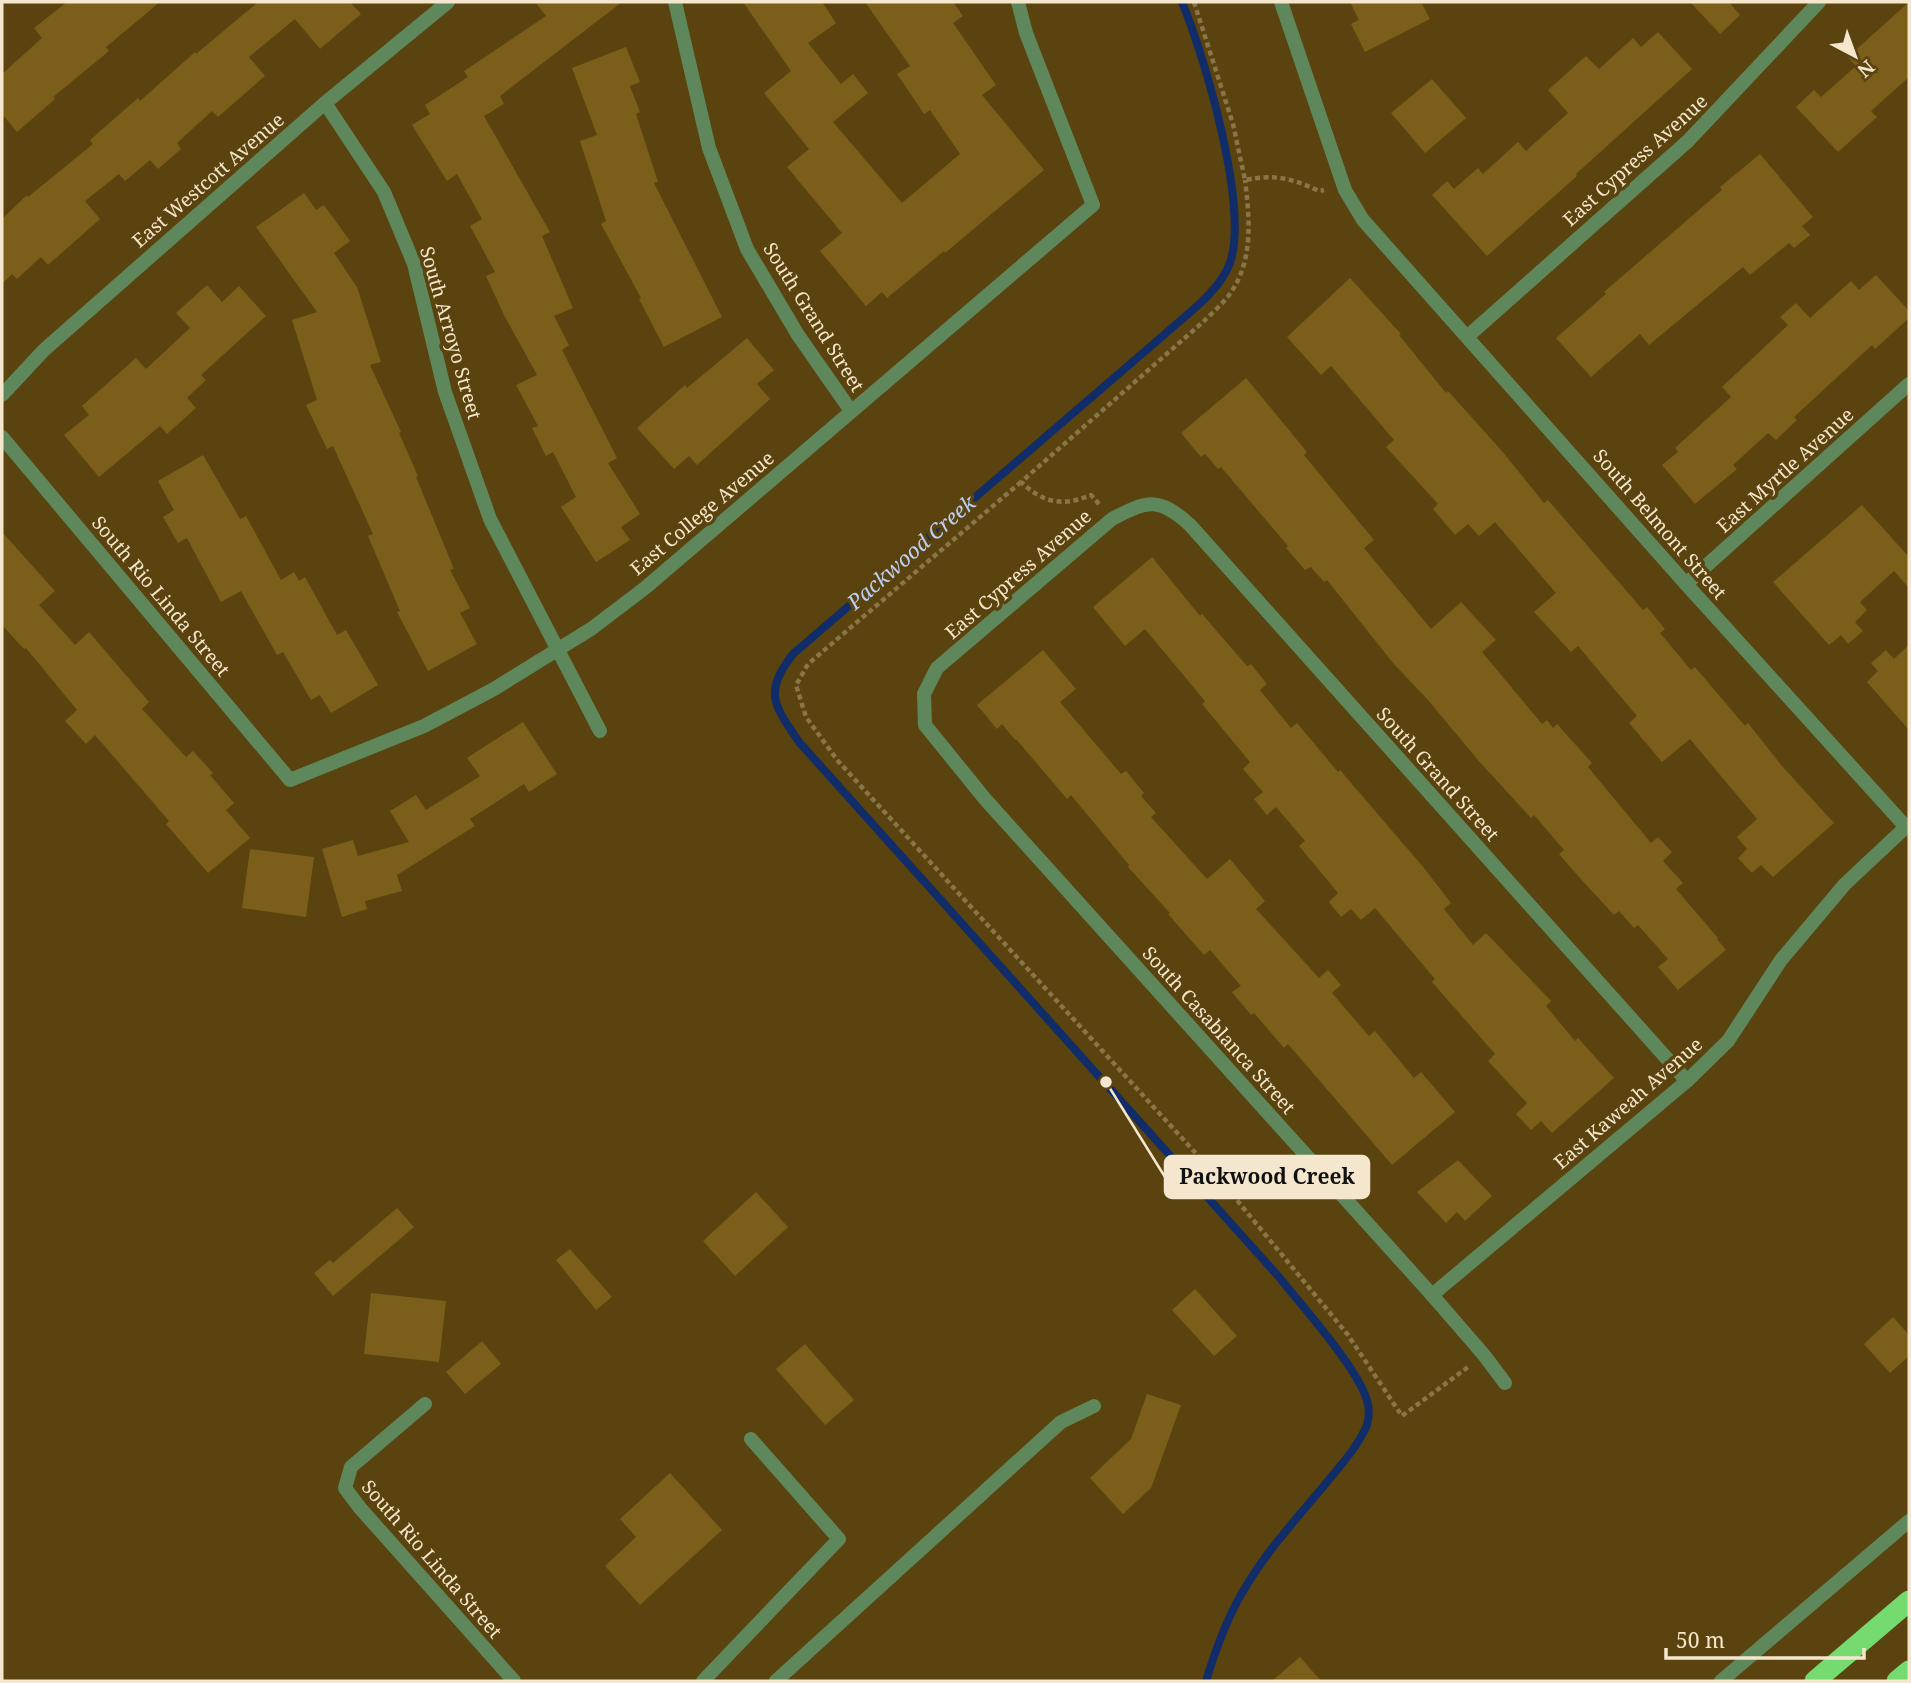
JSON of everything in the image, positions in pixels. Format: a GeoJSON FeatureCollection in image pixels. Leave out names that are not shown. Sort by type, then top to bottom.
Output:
{"type":"FeatureCollection","features":[{"type":"Feature","properties":{"kind":"highway"},"geometry":{"type":"LineString","coordinates":[[1815,1681],[1909,1601]]}},
{"type":"Feature","properties":{"kind":"highway"},"geometry":{"type":"LineString","coordinates":[[1897,1681],[1909,1671]]}},
{"type":"Feature","properties":{"kind":"street","name":"South Grand Street"},"geometry":{"type":"LineString","coordinates":[[675,2],[709,148],[747,249],[798,335],[850,411]]}},
{"type":"Feature","properties":{"kind":"street","name":"East College Avenue"},"geometry":{"type":"LineString","coordinates":[[290,780],[424,726],[558,650],[645,588],[1093,205],[1026,33],[1018,2]]}},
{"type":"Feature","properties":{"kind":"street","name":"South Belmont Street"},"geometry":{"type":"LineString","coordinates":[[1281,2],[1343,184],[1363,220],[1686,584],[1908,826]]}},
{"type":"Feature","properties":{"kind":"street","name":"East Cypress Avenue"},"geometry":{"type":"LineString","coordinates":[[1468,336],[1688,141],[1819,2]]}},
{"type":"Feature","properties":{"kind":"street","name":"East Westcott Avenue"},"geometry":{"type":"LineString","coordinates":[[2,395],[44,350],[443,3]]}},
{"type":"Feature","properties":{"kind":"street","name":"South Arroyo Street"},"geometry":{"type":"LineString","coordinates":[[325,103],[384,192],[414,264],[445,392],[490,519],[600,731]]}},
{"type":"Feature","properties":{"kind":"street","name":"East Myrtle Avenue"},"geometry":{"type":"LineString","coordinates":[[1686,584],[1909,384]]}},
{"type":"Feature","properties":{"kind":"street","name":"South Rio Linda Street"},"geometry":{"type":"LineString","coordinates":[[2,437],[290,780]]}},
{"type":"Feature","properties":{"kind":"street","name":"South Grand Street"},"geometry":{"type":"LineString","coordinates":[[1154,503],[1173,509],[1190,525],[1687,1081]]}},
{"type":"Feature","properties":{"kind":"street","name":"East Cypress Avenue"},"geometry":{"type":"LineString","coordinates":[[924,694],[937,668],[1112,519],[1133,508],[1154,503]]}},
{"type":"Feature","properties":{"kind":"street","name":"South Casablanca Street"},"geometry":{"type":"LineString","coordinates":[[924,694],[925,725],[985,799],[1432,1295],[1485,1355],[1505,1383]]}},
{"type":"Feature","properties":{"kind":"street","name":"East Kaweah Avenue"},"geometry":{"type":"LineString","coordinates":[[1432,1295],[1687,1081],[1728,1041],[1781,960],[1845,884],[1908,826]]}},
{"type":"Feature","properties":{"kind":"street","name":"South Rio Linda Street"},"geometry":{"type":"LineString","coordinates":[[425,1404],[351,1467],[345,1489],[514,1681]]}},
{"type":"Feature","properties":{"kind":"street"},"geometry":{"type":"LineString","coordinates":[[776,1681],[1061,1422],[1094,1406]]}},
{"type":"Feature","properties":{"kind":"street"},"geometry":{"type":"LineString","coordinates":[[703,1681],[839,1539],[751,1440]]}},
{"type":"Feature","properties":{"kind":"street"},"geometry":{"type":"LineString","coordinates":[[1721,1681],[1909,1521]]}},
{"type":"Feature","properties":{"kind":"path"},"geometry":{"type":"LineString","coordinates":[[1194,2],[1233,124],[1245,180],[1250,221],[1246,261],[1228,297],[1203,323],[808,664],[796,685],[806,717],[838,761],[1222,1182],[1348,1335],[1402,1416],[1485,1355]]}},
{"type":"Feature","properties":{"kind":"path"},"geometry":{"type":"LineString","coordinates":[[1245,180],[1266,176],[1296,180],[1319,191],[1343,184]]}},
{"type":"Feature","properties":{"kind":"path"},"geometry":{"type":"LineString","coordinates":[[1021,482],[1033,493],[1055,502],[1073,503],[1091,495],[1112,519]]}},
{"type":"Feature","properties":{"kind":"building"},"geometry":{"type":"Polygon","coordinates":[[[67,2],[160,2],[106,47],[109,51],[53,97],[55,99],[17,132],[2,114],[2,74],[42,38],[34,28],[67,2]]]}},
{"type":"Feature","properties":{"kind":"building"},"geometry":{"type":"Polygon","coordinates":[[[258,2],[350,2],[361,14],[320,49],[295,19],[249,57],[265,76],[218,117],[212,111],[177,143],[181,149],[158,169],[150,160],[125,181],[119,174],[85,201],[100,219],[48,265],[41,257],[17,279],[12,274],[2,284],[2,219],[27,195],[28,197],[93,144],[90,140],[138,98],[140,101],[195,52],[196,54],[258,2]]]}},
{"type":"Feature","properties":{"kind":"building"},"geometry":{"type":"Polygon","coordinates":[[[535,2],[622,2],[500,96],[504,104],[484,116],[550,232],[542,236],[573,308],[554,316],[569,345],[562,350],[617,458],[608,463],[640,514],[621,527],[630,540],[596,562],[561,507],[576,497],[553,452],[546,456],[532,428],[538,426],[516,385],[537,375],[486,276],[495,272],[470,226],[482,219],[457,174],[447,181],[412,125],[430,114],[425,105],[468,77],[464,71],[546,16],[535,2]]]}},
{"type":"Feature","properties":{"kind":"building"},"geometry":{"type":"Polygon","coordinates":[[[743,2],[822,2],[836,23],[808,43],[841,84],[853,74],[868,93],[833,122],[902,203],[960,154],[930,110],[924,114],[897,74],[910,66],[865,2],[953,2],[963,16],[953,23],[996,85],[982,95],[1044,170],[887,298],[882,292],[866,306],[820,251],[842,233],[787,167],[809,149],[764,93],[791,71],[743,2]]]}},
{"type":"Feature","properties":{"kind":"building"},"geometry":{"type":"Polygon","coordinates":[[[1350,2],[1421,2],[1430,19],[1365,52],[1351,24],[1359,20],[1350,2]]]}},
{"type":"Feature","properties":{"kind":"building"},"geometry":{"type":"Polygon","coordinates":[[[1690,2],[1729,2],[1740,15],[1720,34],[1690,2]]]}},
{"type":"Feature","properties":{"kind":"building"},"geometry":{"type":"Polygon","coordinates":[[[1909,2],[1909,77],[1871,111],[1877,117],[1838,152],[1796,107],[1814,90],[1821,97],[1856,66],[1848,57],[1909,2]]]}},
{"type":"Feature","properties":{"kind":"building"},"geometry":{"type":"Polygon","coordinates":[[[1658,32],[1692,69],[1487,256],[1432,195],[1447,181],[1454,189],[1478,168],[1483,174],[1518,142],[1526,151],[1568,113],[1548,90],[1586,56],[1599,69],[1633,38],[1641,47],[1658,32]]]}},
{"type":"Feature","properties":{"kind":"building"},"geometry":{"type":"Polygon","coordinates":[[[626,47],[640,82],[630,86],[640,112],[636,114],[658,182],[654,183],[722,317],[664,347],[601,224],[606,221],[580,141],[597,135],[572,68],[626,47]]]}},
{"type":"Feature","properties":{"kind":"building"},"geometry":{"type":"Polygon","coordinates":[[[1432,79],[1466,118],[1425,153],[1391,113],[1432,79]]]}},
{"type":"Feature","properties":{"kind":"building"},"geometry":{"type":"Polygon","coordinates":[[[1760,154],[1813,217],[1802,226],[1810,235],[1794,248],[1789,243],[1750,275],[1743,267],[1649,345],[1640,334],[1591,377],[1556,338],[1606,294],[1604,292],[1722,190],[1720,187],[1760,154]]]}},
{"type":"Feature","properties":{"kind":"building"},"geometry":{"type":"Polygon","coordinates":[[[304,193],[316,210],[324,205],[350,241],[334,253],[357,287],[381,362],[370,365],[401,432],[399,433],[418,476],[416,477],[454,569],[450,570],[470,608],[460,613],[477,644],[428,671],[397,612],[400,611],[368,536],[373,534],[333,446],[327,449],[306,405],[317,400],[292,320],[317,312],[256,227],[304,193]]]}},
{"type":"Feature","properties":{"kind":"building"},"geometry":{"type":"Polygon","coordinates":[[[1876,275],[1909,311],[1909,318],[1875,349],[1872,345],[1794,417],[1797,420],[1776,440],[1768,433],[1733,465],[1737,469],[1695,504],[1662,465],[1678,452],[1675,448],[1731,397],[1722,387],[1788,325],[1780,317],[1796,303],[1810,318],[1851,281],[1859,290],[1876,275]]]}},
{"type":"Feature","properties":{"kind":"building"},"geometry":{"type":"Polygon","coordinates":[[[1350,278],[1401,334],[1399,335],[1446,393],[1448,391],[1501,450],[1544,503],[1548,500],[1643,610],[1647,607],[1665,629],[1660,633],[1691,670],[1695,667],[1745,726],[1748,723],[1782,766],[1834,823],[1773,877],[1761,865],[1752,873],[1738,858],[1747,849],[1737,837],[1757,819],[1690,739],[1662,762],[1629,723],[1637,716],[1578,646],[1571,652],[1534,612],[1556,593],[1495,522],[1479,536],[1468,524],[1455,535],[1433,509],[1438,504],[1386,447],[1394,440],[1331,366],[1321,375],[1287,337],[1350,278]]]}},
{"type":"Feature","properties":{"kind":"building"},"geometry":{"type":"Polygon","coordinates":[[[207,285],[222,302],[239,286],[266,316],[201,375],[206,380],[187,398],[196,408],[167,434],[160,426],[99,477],[64,435],[89,415],[82,406],[136,358],[146,369],[190,328],[176,313],[207,285]]]}},
{"type":"Feature","properties":{"kind":"building"},"geometry":{"type":"Polygon","coordinates":[[[747,338],[774,370],[757,384],[770,399],[697,465],[689,456],[674,469],[637,428],[685,385],[687,388],[747,338]]]}},
{"type":"Feature","properties":{"kind":"building"},"geometry":{"type":"Polygon","coordinates":[[[1246,378],[1307,452],[1304,455],[1374,540],[1364,548],[1431,629],[1461,602],[1496,640],[1482,652],[1542,724],[1547,720],[1553,728],[1557,724],[1592,763],[1588,767],[1651,843],[1658,837],[1672,852],[1663,861],[1683,883],[1676,889],[1726,950],[1678,990],[1658,967],[1668,959],[1638,925],[1634,928],[1619,911],[1614,915],[1559,854],[1564,850],[1534,815],[1531,818],[1477,759],[1393,663],[1327,580],[1324,582],[1311,567],[1305,570],[1221,467],[1218,469],[1205,454],[1201,457],[1181,433],[1246,378]]]}},
{"type":"Feature","properties":{"kind":"building"},"geometry":{"type":"Polygon","coordinates":[[[203,455],[240,519],[246,516],[281,580],[294,572],[299,581],[305,577],[337,635],[346,630],[378,685],[331,713],[320,695],[311,700],[283,652],[277,655],[241,591],[221,602],[187,538],[178,543],[163,517],[174,510],[158,481],[203,455]]]}},
{"type":"Feature","properties":{"kind":"building"},"geometry":{"type":"Polygon","coordinates":[[[1862,505],[1909,557],[1909,588],[1894,571],[1860,602],[1867,610],[1855,622],[1863,631],[1848,644],[1841,635],[1829,645],[1773,582],[1862,505]]]}},
{"type":"Feature","properties":{"kind":"building"},"geometry":{"type":"Polygon","coordinates":[[[2,532],[55,591],[39,605],[75,645],[89,632],[149,702],[142,709],[186,757],[193,751],[234,803],[226,810],[250,838],[208,873],[166,824],[169,821],[95,735],[86,744],[65,721],[77,710],[26,648],[24,649],[2,625],[2,532]]]}},
{"type":"Feature","properties":{"kind":"building"},"geometry":{"type":"Polygon","coordinates":[[[1152,557],[1200,616],[1202,614],[1247,666],[1251,664],[1267,684],[1260,690],[1291,728],[1297,723],[1424,868],[1451,903],[1444,909],[1473,945],[1486,933],[1551,1001],[1546,1006],[1575,1041],[1578,1038],[1614,1078],[1552,1133],[1541,1121],[1531,1130],[1516,1114],[1527,1103],[1488,1061],[1495,1054],[1432,982],[1435,979],[1375,908],[1361,920],[1351,909],[1341,917],[1329,902],[1338,893],[1299,846],[1305,841],[1276,807],[1267,815],[1254,799],[1263,792],[1243,769],[1250,762],[1202,704],[1205,701],[1145,629],[1125,646],[1093,607],[1152,557]]]}},
{"type":"Feature","properties":{"kind":"building"},"geometry":{"type":"Polygon","coordinates":[[[1909,645],[1909,730],[1867,682],[1878,671],[1871,663],[1886,650],[1894,659],[1909,645]]]}},
{"type":"Feature","properties":{"kind":"building"},"geometry":{"type":"Polygon","coordinates":[[[1043,650],[1076,689],[1060,702],[1121,774],[1126,771],[1144,793],[1141,796],[1156,813],[1151,817],[1207,879],[1230,859],[1265,901],[1256,909],[1319,978],[1328,970],[1341,985],[1332,993],[1369,1036],[1375,1031],[1414,1078],[1421,1072],[1455,1112],[1392,1165],[1288,1044],[1284,1048],[1254,1013],[1251,1015],[1232,992],[1241,986],[1210,950],[1204,955],[1128,867],[1071,795],[1067,799],[1002,724],[997,729],[977,705],[1043,650]]]}},
{"type":"Feature","properties":{"kind":"building"},"geometry":{"type":"Polygon","coordinates":[[[523,722],[557,774],[529,792],[524,784],[470,819],[475,826],[397,875],[402,891],[365,901],[367,909],[342,917],[322,849],[353,840],[358,856],[409,842],[390,811],[416,795],[426,810],[480,776],[467,758],[523,722]]]}},
{"type":"Feature","properties":{"kind":"building"},"geometry":{"type":"Polygon","coordinates":[[[250,849],[314,857],[306,917],[242,908],[250,849]]]}},
{"type":"Feature","properties":{"kind":"building"},"geometry":{"type":"Polygon","coordinates":[[[1458,1160],[1492,1196],[1465,1221],[1457,1212],[1446,1223],[1417,1192],[1458,1160]]]}},
{"type":"Feature","properties":{"kind":"building"},"geometry":{"type":"Polygon","coordinates":[[[756,1192],[788,1227],[735,1276],[703,1241],[756,1192]]]}},
{"type":"Feature","properties":{"kind":"building"},"geometry":{"type":"Polygon","coordinates":[[[397,1208],[414,1227],[333,1296],[314,1273],[330,1260],[333,1263],[397,1208]]]}},
{"type":"Feature","properties":{"kind":"building"},"geometry":{"type":"Polygon","coordinates":[[[570,1249],[612,1297],[596,1310],[556,1260],[570,1249]]]}},
{"type":"Feature","properties":{"kind":"building"},"geometry":{"type":"Polygon","coordinates":[[[1195,1289],[1237,1336],[1214,1356],[1172,1310],[1195,1289]]]}},
{"type":"Feature","properties":{"kind":"building"},"geometry":{"type":"Polygon","coordinates":[[[371,1293],[446,1301],[439,1362],[364,1354],[371,1293]]]}},
{"type":"Feature","properties":{"kind":"building"},"geometry":{"type":"Polygon","coordinates":[[[1893,1317],[1909,1335],[1909,1356],[1890,1373],[1864,1344],[1893,1317]]]}},
{"type":"Feature","properties":{"kind":"building"},"geometry":{"type":"Polygon","coordinates":[[[482,1341],[501,1364],[465,1394],[446,1372],[482,1341]]]}},
{"type":"Feature","properties":{"kind":"building"},"geometry":{"type":"Polygon","coordinates":[[[805,1344],[854,1400],[825,1425],[776,1369],[805,1344]]]}},
{"type":"Feature","properties":{"kind":"building"},"geometry":{"type":"Polygon","coordinates":[[[1147,1394],[1181,1405],[1151,1488],[1123,1514],[1090,1478],[1131,1439],[1147,1394]]]}},
{"type":"Feature","properties":{"kind":"building"},"geometry":{"type":"Polygon","coordinates":[[[670,1473],[722,1530],[640,1605],[605,1566],[636,1537],[620,1519],[670,1473]]]}},
{"type":"Feature","properties":{"kind":"building"},"geometry":{"type":"Polygon","coordinates":[[[1300,1657],[1321,1681],[1272,1681],[1300,1657]]]}},
{"type":"Feature","properties":{"kind":"waterway","name":"Packwood Creek"},"geometry":{"type":"LineString","coordinates":[[1182,2],[1202,58],[1222,132],[1229,170],[1234,206],[1234,238],[1230,263],[1225,274],[1192,310],[793,654],[778,679],[775,699],[783,718],[799,742],[1279,1277],[1343,1357],[1363,1390],[1369,1411],[1363,1433],[1254,1574],[1227,1621],[1206,1681]]}},
{"type":"Feature","properties":{"kind":"place","name":"Packwood Creek"},"geometry":{"type":"Point","coordinates":[1106,1082]}}]}
